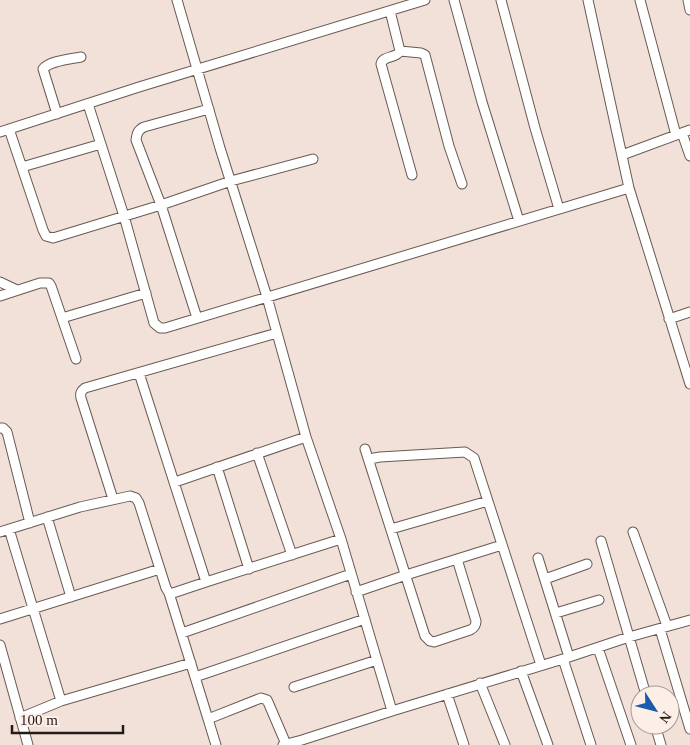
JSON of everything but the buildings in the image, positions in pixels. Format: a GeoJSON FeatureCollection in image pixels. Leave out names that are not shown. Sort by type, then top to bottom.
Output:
{"type":"FeatureCollection","features":[{"type":"Feature","properties":{"kind":"street"},"geometry":{"type":"LineString","coordinates":[[177,0],[277,333],[306,437],[341,539],[392,711]]}},
{"type":"Feature","properties":{"kind":"street"},"geometry":{"type":"LineString","coordinates":[[313,159],[231,181],[161,205],[53,238],[46,236],[43,230],[22,167],[5,131],[197,69],[425,0]]}},
{"type":"Feature","properties":{"kind":"street"},"geometry":{"type":"LineString","coordinates":[[454,0],[482,102],[519,221]]}},
{"type":"Feature","properties":{"kind":"street"},"geometry":{"type":"LineString","coordinates":[[501,0],[559,209]]}},
{"type":"Feature","properties":{"kind":"street"},"geometry":{"type":"LineString","coordinates":[[588,0],[629,188],[690,384]]}},
{"type":"Feature","properties":{"kind":"street"},"geometry":{"type":"LineString","coordinates":[[640,0],[690,156]]}},
{"type":"Feature","properties":{"kind":"street"},"geometry":{"type":"LineString","coordinates":[[688,0],[690,10]]}},
{"type":"Feature","properties":{"kind":"street"},"geometry":{"type":"LineString","coordinates":[[390,10],[400,51]]}},
{"type":"Feature","properties":{"kind":"street"},"geometry":{"type":"LineString","coordinates":[[400,51],[395,56],[383,59],[381,64],[412,175]]}},
{"type":"Feature","properties":{"kind":"street"},"geometry":{"type":"LineString","coordinates":[[400,51],[421,52],[425,55],[462,184]]}},
{"type":"Feature","properties":{"kind":"street"},"geometry":{"type":"LineString","coordinates":[[57,114],[43,69],[44,66],[81,57]]}},
{"type":"Feature","properties":{"kind":"street"},"geometry":{"type":"LineString","coordinates":[[88,104],[124,216],[154,322],[160,328],[629,188]]}},
{"type":"Feature","properties":{"kind":"street"},"geometry":{"type":"LineString","coordinates":[[197,318],[161,205],[136,140],[137,134],[144,127],[209,108]]}},
{"type":"Feature","properties":{"kind":"street"},"geometry":{"type":"LineString","coordinates":[[622,155],[683,133]]}},
{"type":"Feature","properties":{"kind":"street"},"geometry":{"type":"LineString","coordinates":[[22,167],[101,144]]}},
{"type":"Feature","properties":{"kind":"street"},"geometry":{"type":"LineString","coordinates":[[0,282],[17,290]]}},
{"type":"Feature","properties":{"kind":"street"},"geometry":{"type":"LineString","coordinates":[[0,296],[40,284],[48,283],[52,286],[76,359]]}},
{"type":"Feature","properties":{"kind":"street"},"geometry":{"type":"LineString","coordinates":[[62,318],[146,293]]}},
{"type":"Feature","properties":{"kind":"street"},"geometry":{"type":"LineString","coordinates":[[669,319],[690,312]]}},
{"type":"Feature","properties":{"kind":"street"},"geometry":{"type":"LineString","coordinates":[[113,499],[80,394],[81,391],[85,388],[139,372],[277,333]]}},
{"type":"Feature","properties":{"kind":"street"},"geometry":{"type":"LineString","coordinates":[[139,372],[206,582]]}},
{"type":"Feature","properties":{"kind":"street"},"geometry":{"type":"LineString","coordinates":[[0,428],[7,432],[30,523]]}},
{"type":"Feature","properties":{"kind":"street"},"geometry":{"type":"LineString","coordinates":[[175,482],[306,437]]}},
{"type":"Feature","properties":{"kind":"street"},"geometry":{"type":"LineString","coordinates":[[365,449],[426,636],[430,642],[470,630],[476,625],[457,559]]}},
{"type":"Feature","properties":{"kind":"street"},"geometry":{"type":"LineString","coordinates":[[369,459],[465,452],[474,458],[542,665]]}},
{"type":"Feature","properties":{"kind":"street"},"geometry":{"type":"LineString","coordinates":[[257,454],[292,555]]}},
{"type":"Feature","properties":{"kind":"street"},"geometry":{"type":"LineString","coordinates":[[216,468],[249,569]]}},
{"type":"Feature","properties":{"kind":"street"},"geometry":{"type":"LineString","coordinates":[[0,532],[80,507],[130,496],[136,498],[182,633],[216,745]]}},
{"type":"Feature","properties":{"kind":"street"},"geometry":{"type":"LineString","coordinates":[[391,529],[488,501]]}},
{"type":"Feature","properties":{"kind":"street"},"geometry":{"type":"LineString","coordinates":[[47,517],[71,597]]}},
{"type":"Feature","properties":{"kind":"street"},"geometry":{"type":"LineString","coordinates":[[10,529],[61,701]]}},
{"type":"Feature","properties":{"kind":"street"},"geometry":{"type":"LineString","coordinates":[[634,532],[663,628],[690,729]]}},
{"type":"Feature","properties":{"kind":"street"},"geometry":{"type":"LineString","coordinates":[[169,593],[174,594],[341,539]]}},
{"type":"Feature","properties":{"kind":"street"},"geometry":{"type":"LineString","coordinates":[[601,541],[643,685]]}},
{"type":"Feature","properties":{"kind":"street"},"geometry":{"type":"LineString","coordinates":[[356,592],[502,545]]}},
{"type":"Feature","properties":{"kind":"street"},"geometry":{"type":"LineString","coordinates":[[538,558],[556,613],[566,658],[591,745]]}},
{"type":"Feature","properties":{"kind":"street"},"geometry":{"type":"LineString","coordinates":[[545,579],[587,564]]}},
{"type":"Feature","properties":{"kind":"street"},"geometry":{"type":"LineString","coordinates":[[0,619],[160,569]]}},
{"type":"Feature","properties":{"kind":"street"},"geometry":{"type":"LineString","coordinates":[[182,633],[351,574]]}},
{"type":"Feature","properties":{"kind":"street"},"geometry":{"type":"LineString","coordinates":[[556,613],[599,600]]}},
{"type":"Feature","properties":{"kind":"street"},"geometry":{"type":"LineString","coordinates":[[195,677],[365,619]]}},
{"type":"Feature","properties":{"kind":"street"},"geometry":{"type":"LineString","coordinates":[[208,719],[264,698],[268,702],[285,745],[303,743],[392,711],[480,683],[690,620]]}},
{"type":"Feature","properties":{"kind":"street"},"geometry":{"type":"LineString","coordinates":[[0,645],[28,745]]}},
{"type":"Feature","properties":{"kind":"street"},"geometry":{"type":"LineString","coordinates":[[598,648],[631,745]]}},
{"type":"Feature","properties":{"kind":"street"},"geometry":{"type":"LineString","coordinates":[[294,686],[377,660]]}},
{"type":"Feature","properties":{"kind":"street"},"geometry":{"type":"LineString","coordinates":[[20,718],[61,701],[191,663]]}},
{"type":"Feature","properties":{"kind":"street"},"geometry":{"type":"LineString","coordinates":[[521,671],[548,745]]}},
{"type":"Feature","properties":{"kind":"street"},"geometry":{"type":"LineString","coordinates":[[480,683],[505,745]]}},
{"type":"Feature","properties":{"kind":"street"},"geometry":{"type":"LineString","coordinates":[[447,694],[464,745]]}}]}
